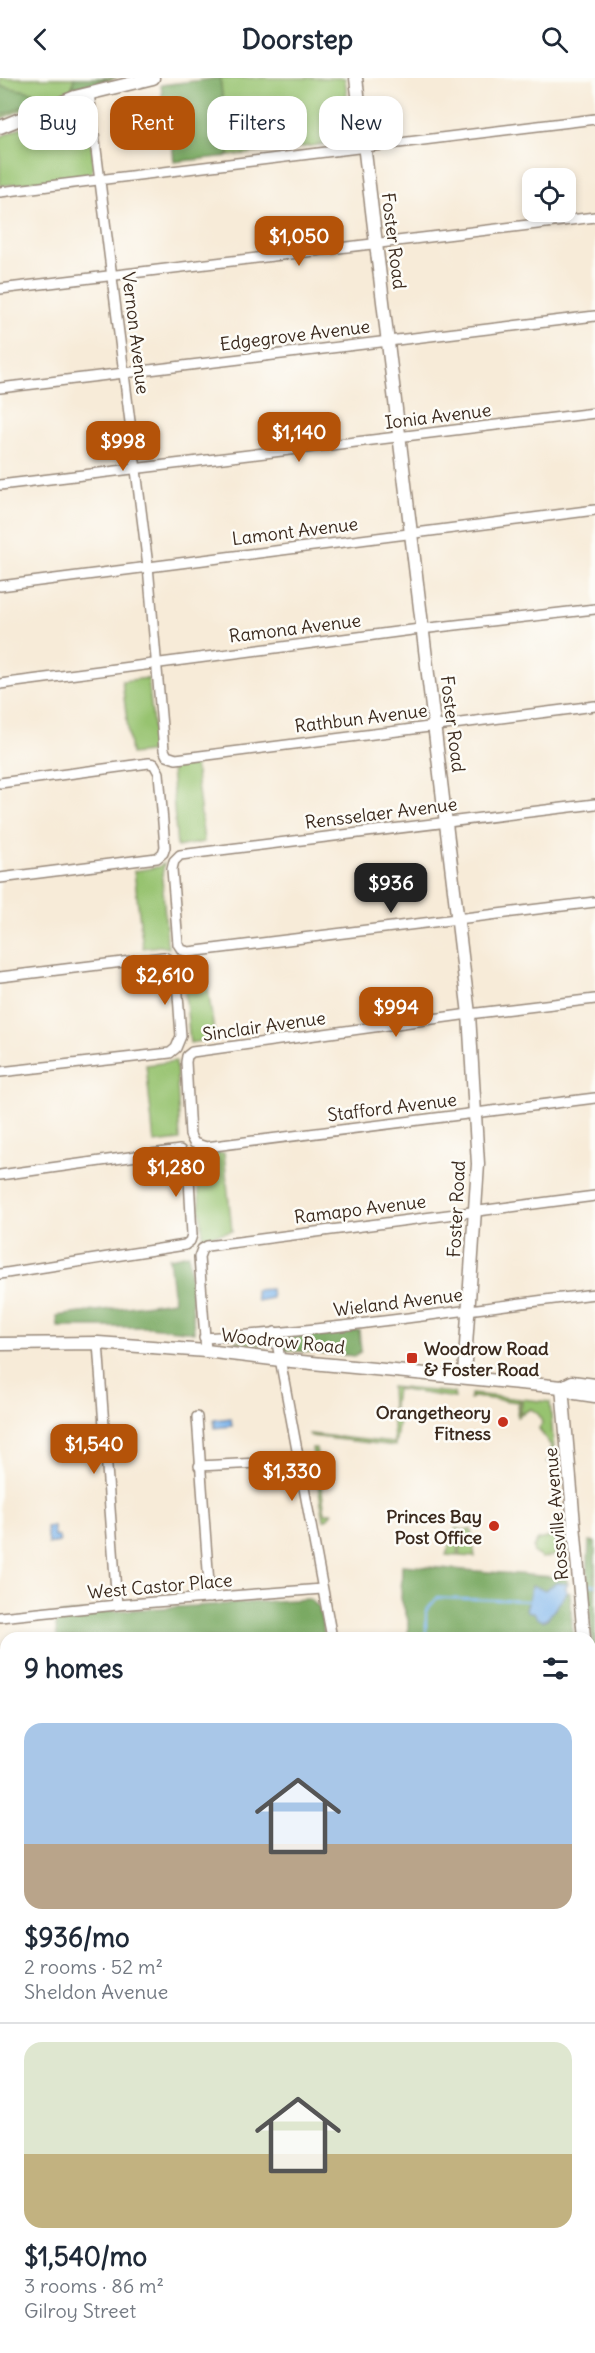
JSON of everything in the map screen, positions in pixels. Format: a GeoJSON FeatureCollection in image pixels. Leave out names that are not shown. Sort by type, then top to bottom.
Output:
{"type":"FeatureCollection","features":[{"type":"Feature","properties":{"kind":"street"},"geometry":{"type":"LineString","coordinates":[[0,127],[45,108],[90,93],[153,78]]}},
{"type":"Feature","properties":{"kind":"street","name":"Foster Road"},"geometry":{"type":"LineString","coordinates":[[356,78],[358,96]]}},
{"type":"Feature","properties":{"kind":"street","name":"Vernon Avenue"},"geometry":{"type":"LineString","coordinates":[[90,93],[148,566],[164,750],[167,756]]}},
{"type":"Feature","properties":{"kind":"street"},"geometry":{"type":"LineString","coordinates":[[403,143],[595,120]]}},
{"type":"Feature","properties":{"kind":"street"},"geometry":{"type":"LineString","coordinates":[[0,192],[348,150]]}},
{"type":"Feature","properties":{"kind":"street","name":"Foster Road"},"geometry":{"type":"LineString","coordinates":[[364,150],[469,1014],[478,1164],[464,1376]]}},
{"type":"Feature","properties":{"kind":"street"},"geometry":{"type":"LineString","coordinates":[[0,289],[595,217]]}},
{"type":"Feature","properties":{"kind":"street","name":"Edgegrove Avenue"},"geometry":{"type":"LineString","coordinates":[[0,388],[595,316]]}},
{"type":"Feature","properties":{"kind":"street","name":"Ionia Avenue"},"geometry":{"type":"LineString","coordinates":[[0,485],[595,413]]}},
{"type":"Feature","properties":{"kind":"street","name":"Lamont Avenue"},"geometry":{"type":"LineString","coordinates":[[0,586],[595,510]]}},
{"type":"Feature","properties":{"kind":"street","name":"Ramona Avenue"},"geometry":{"type":"LineString","coordinates":[[0,684],[423,628],[595,609]]}},
{"type":"Feature","properties":{"kind":"street","name":"Rathbun Avenue"},"geometry":{"type":"LineString","coordinates":[[167,756],[176,759],[595,706]]}},
{"type":"Feature","properties":{"kind":"street"},"geometry":{"type":"LineString","coordinates":[[0,783],[149,763],[157,767],[159,773],[165,847],[163,854],[156,858],[0,878]]}},
{"type":"Feature","properties":{"kind":"street","name":"Rensselaer Avenue"},"geometry":{"type":"LineString","coordinates":[[459,919],[189,952],[182,950],[178,940],[172,869],[174,861],[180,855],[595,804]]}},
{"type":"Feature","properties":{"kind":"street"},"geometry":{"type":"LineString","coordinates":[[459,919],[595,902]]}},
{"type":"Feature","properties":{"kind":"street"},"geometry":{"type":"LineString","coordinates":[[0,977],[158,956],[170,959],[176,967],[181,1036],[176,1048],[170,1053],[0,1072]]}},
{"type":"Feature","properties":{"kind":"street","name":"Sinclair Avenue"},"geometry":{"type":"LineString","coordinates":[[194,1143],[190,1135],[186,1062],[188,1054],[469,1014],[595,999]]}},
{"type":"Feature","properties":{"kind":"street","name":"Stafford Avenue"},"geometry":{"type":"LineString","coordinates":[[194,1143],[206,1147],[595,1098]]}},
{"type":"Feature","properties":{"kind":"street"},"geometry":{"type":"LineString","coordinates":[[0,1174],[176,1149],[183,1152],[188,1165],[192,1235],[190,1241],[185,1245],[0,1274]]}},
{"type":"Feature","properties":{"kind":"street","name":"Ramapo Avenue"},"geometry":{"type":"LineString","coordinates":[[205,1344],[199,1257],[202,1249],[207,1246],[595,1196]]}},
{"type":"Feature","properties":{"kind":"street","name":"Wieland Avenue"},"geometry":{"type":"LineString","coordinates":[[205,1344],[275,1332],[376,1323],[595,1294]]}},
{"type":"Feature","properties":{"kind":"street"},"geometry":{"type":"LineString","coordinates":[[275,1332],[331,1632]]}},
{"type":"Feature","properties":{"kind":"street"},"geometry":{"type":"LineString","coordinates":[[98,1343],[117,1605]]}},
{"type":"Feature","properties":{"kind":"street","name":"Woodrow Road"},"geometry":{"type":"LineString","coordinates":[[0,1344],[205,1344],[281,1360],[562,1386],[575,1393],[595,1396]]}},
{"type":"Feature","properties":{"kind":"street","name":"Woodrow Road"},"geometry":{"type":"LineString","coordinates":[[562,1386],[572,1382],[595,1385]]}},
{"type":"Feature","properties":{"kind":"street","name":"Rossville Avenue"},"geometry":{"type":"LineString","coordinates":[[562,1386],[583,1632]]}},
{"type":"Feature","properties":{"kind":"street"},"geometry":{"type":"LineString","coordinates":[[197,1417],[210,1598]]}},
{"type":"Feature","properties":{"kind":"street"},"geometry":{"type":"LineString","coordinates":[[199,1466],[299,1461]]}},
{"type":"Feature","properties":{"kind":"street","name":"West Castor Place"},"geometry":{"type":"LineString","coordinates":[[0,1617],[117,1605],[322,1589]]}},
{"type":"Feature","properties":{"kind":"green space"},"geometry":{"type":"Polygon","coordinates":[[[0,78],[74,78],[73,88],[117,78],[59,96],[42,96],[0,86],[0,78]]]}},
{"type":"Feature","properties":{"kind":"green space"},"geometry":{"type":"Polygon","coordinates":[[[74,78],[109,78],[72,88],[74,78]]]}},
{"type":"Feature","properties":{"kind":"green space"},"geometry":{"type":"Polygon","coordinates":[[[220,78],[345,78],[347,96],[319,96],[319,145],[307,146],[307,96],[222,96],[220,78]]]}},
{"type":"Feature","properties":{"kind":"green space"},"geometry":{"type":"Polygon","coordinates":[[[220,78],[222,96],[207,96],[207,150],[228,150],[229,156],[174,162],[173,150],[195,150],[195,96],[162,96],[161,85],[220,78]]]}},
{"type":"Feature","properties":{"kind":"green space"},"geometry":{"type":"Polygon","coordinates":[[[0,86],[30,91],[44,96],[18,96],[18,109],[0,116],[0,86]]]}},
{"type":"Feature","properties":{"kind":"green space"},"geometry":{"type":"Polygon","coordinates":[[[18,108],[18,112],[0,119],[0,116],[18,108]]]}},
{"type":"Feature","properties":{"kind":"green space"},"geometry":{"type":"Polygon","coordinates":[[[18,129],[18,150],[92,150],[94,167],[90,175],[0,186],[0,137],[18,129]]]}},
{"type":"Feature","properties":{"kind":"green space"},"geometry":{"type":"Polygon","coordinates":[[[228,150],[278,150],[229,156],[228,150]]]}},
{"type":"Feature","properties":{"kind":"green space"},"geometry":{"type":"Polygon","coordinates":[[[148,678],[156,751],[131,754],[122,681],[148,678]]]}},
{"type":"Feature","properties":{"kind":"green space"},"geometry":{"type":"Polygon","coordinates":[[[195,765],[204,842],[177,847],[171,768],[195,765]]]}},
{"type":"Feature","properties":{"kind":"green space"},"geometry":{"type":"Polygon","coordinates":[[[164,863],[162,878],[169,948],[160,946],[143,948],[134,871],[158,867],[164,863]]]}},
{"type":"Feature","properties":{"kind":"green space"},"geometry":{"type":"Polygon","coordinates":[[[204,959],[215,1039],[190,1043],[182,960],[204,959]]]}},
{"type":"Feature","properties":{"kind":"green space"},"geometry":{"type":"Polygon","coordinates":[[[176,1061],[180,1140],[154,1143],[146,1065],[176,1061]]]}},
{"type":"Feature","properties":{"kind":"green space"},"geometry":{"type":"Polygon","coordinates":[[[224,1153],[232,1231],[203,1237],[195,1154],[224,1153]]]}},
{"type":"Feature","properties":{"kind":"green space"},"geometry":{"type":"Polygon","coordinates":[[[189,1254],[194,1332],[149,1327],[58,1327],[57,1316],[174,1301],[169,1258],[189,1254]]]}},
{"type":"Feature","properties":{"kind":"green space"},"geometry":{"type":"Polygon","coordinates":[[[359,1330],[361,1351],[356,1356],[285,1350],[280,1340],[285,1338],[359,1330]]]}},
{"type":"Feature","properties":{"kind":"green space"},"geometry":{"type":"Polygon","coordinates":[[[269,1336],[269,1346],[234,1342],[235,1341],[269,1336]]]}},
{"type":"Feature","properties":{"kind":"green space"},"geometry":{"type":"Polygon","coordinates":[[[391,1387],[454,1393],[455,1398],[396,1389],[393,1413],[400,1413],[395,1446],[310,1436],[309,1434],[394,1443],[391,1387]]]}},
{"type":"Feature","properties":{"kind":"green space"},"geometry":{"type":"Polygon","coordinates":[[[471,1394],[520,1399],[519,1416],[517,1417],[518,1402],[473,1397],[470,1399],[471,1394]]]}},
{"type":"Feature","properties":{"kind":"green space"},"geometry":{"type":"Polygon","coordinates":[[[522,1399],[550,1402],[555,1463],[546,1462],[552,1460],[551,1446],[539,1429],[542,1423],[539,1415],[531,1409],[521,1414],[522,1399]]]}},
{"type":"Feature","properties":{"kind":"green space"},"geometry":{"type":"Polygon","coordinates":[[[312,1448],[316,1448],[325,1513],[332,1513],[324,1520],[312,1448]]]}},
{"type":"Feature","properties":{"kind":"green space"},"geometry":{"type":"Polygon","coordinates":[[[456,1528],[462,1530],[457,1556],[446,1555],[456,1528]]]}},
{"type":"Feature","properties":{"kind":"green space"},"geometry":{"type":"Polygon","coordinates":[[[471,1529],[475,1557],[459,1556],[464,1530],[471,1529]]]}},
{"type":"Feature","properties":{"kind":"green space"},"geometry":{"type":"Polygon","coordinates":[[[561,1535],[563,1554],[542,1558],[534,1553],[533,1548],[538,1540],[561,1535]]]}},
{"type":"Feature","properties":{"kind":"green space"},"geometry":{"type":"Polygon","coordinates":[[[589,1541],[595,1542],[595,1632],[591,1632],[587,1583],[589,1541]]]}},
{"type":"Feature","properties":{"kind":"green space"},"geometry":{"type":"Polygon","coordinates":[[[402,1565],[566,1578],[568,1584],[556,1583],[545,1590],[532,1586],[530,1601],[526,1609],[548,1618],[567,1592],[570,1593],[573,1632],[408,1632],[408,1620],[401,1599],[402,1565]]]}},
{"type":"Feature","properties":{"kind":"green space"},"geometry":{"type":"Polygon","coordinates":[[[309,1599],[319,1607],[324,1632],[56,1632],[55,1618],[62,1614],[309,1599]]]}},
{"type":"Feature","properties":{"kind":"water"},"geometry":{"type":"Polygon","coordinates":[[[271,1289],[272,1298],[257,1301],[255,1290],[271,1289]]]}},
{"type":"Feature","properties":{"kind":"water"},"geometry":{"type":"Polygon","coordinates":[[[231,1418],[232,1426],[215,1428],[214,1420],[231,1418]]]}},
{"type":"Feature","properties":{"kind":"water"},"geometry":{"type":"Polygon","coordinates":[[[53,1526],[54,1537],[58,1536],[60,1540],[48,1544],[46,1527],[53,1526]]]}},
{"type":"Feature","properties":{"kind":"water"},"geometry":{"type":"Polygon","coordinates":[[[556,1583],[568,1584],[565,1589],[567,1592],[548,1618],[543,1621],[537,1618],[534,1612],[528,1612],[526,1609],[533,1586],[545,1590],[556,1583]]]}},
{"type":"Feature","properties":{"kind":"waterway"},"geometry":{"type":"LineString","coordinates":[[589,1585],[595,1585]]}},
{"type":"Feature","properties":{"kind":"waterway"},"geometry":{"type":"LineString","coordinates":[[426,1632],[426,1611],[437,1598],[530,1601]]}},
{"type":"Feature","properties":{"kind":"place","name":"Woodrow Road & Foster Road"},"geometry":{"type":"Point","coordinates":[412,1358]}},
{"type":"Feature","properties":{"kind":"place","name":"Orangetheory Fitness"},"geometry":{"type":"Point","coordinates":[503,1422]}},
{"type":"Feature","properties":{"kind":"place","name":"Princes Bay Post Office"},"geometry":{"type":"Point","coordinates":[494,1526]}}]}
